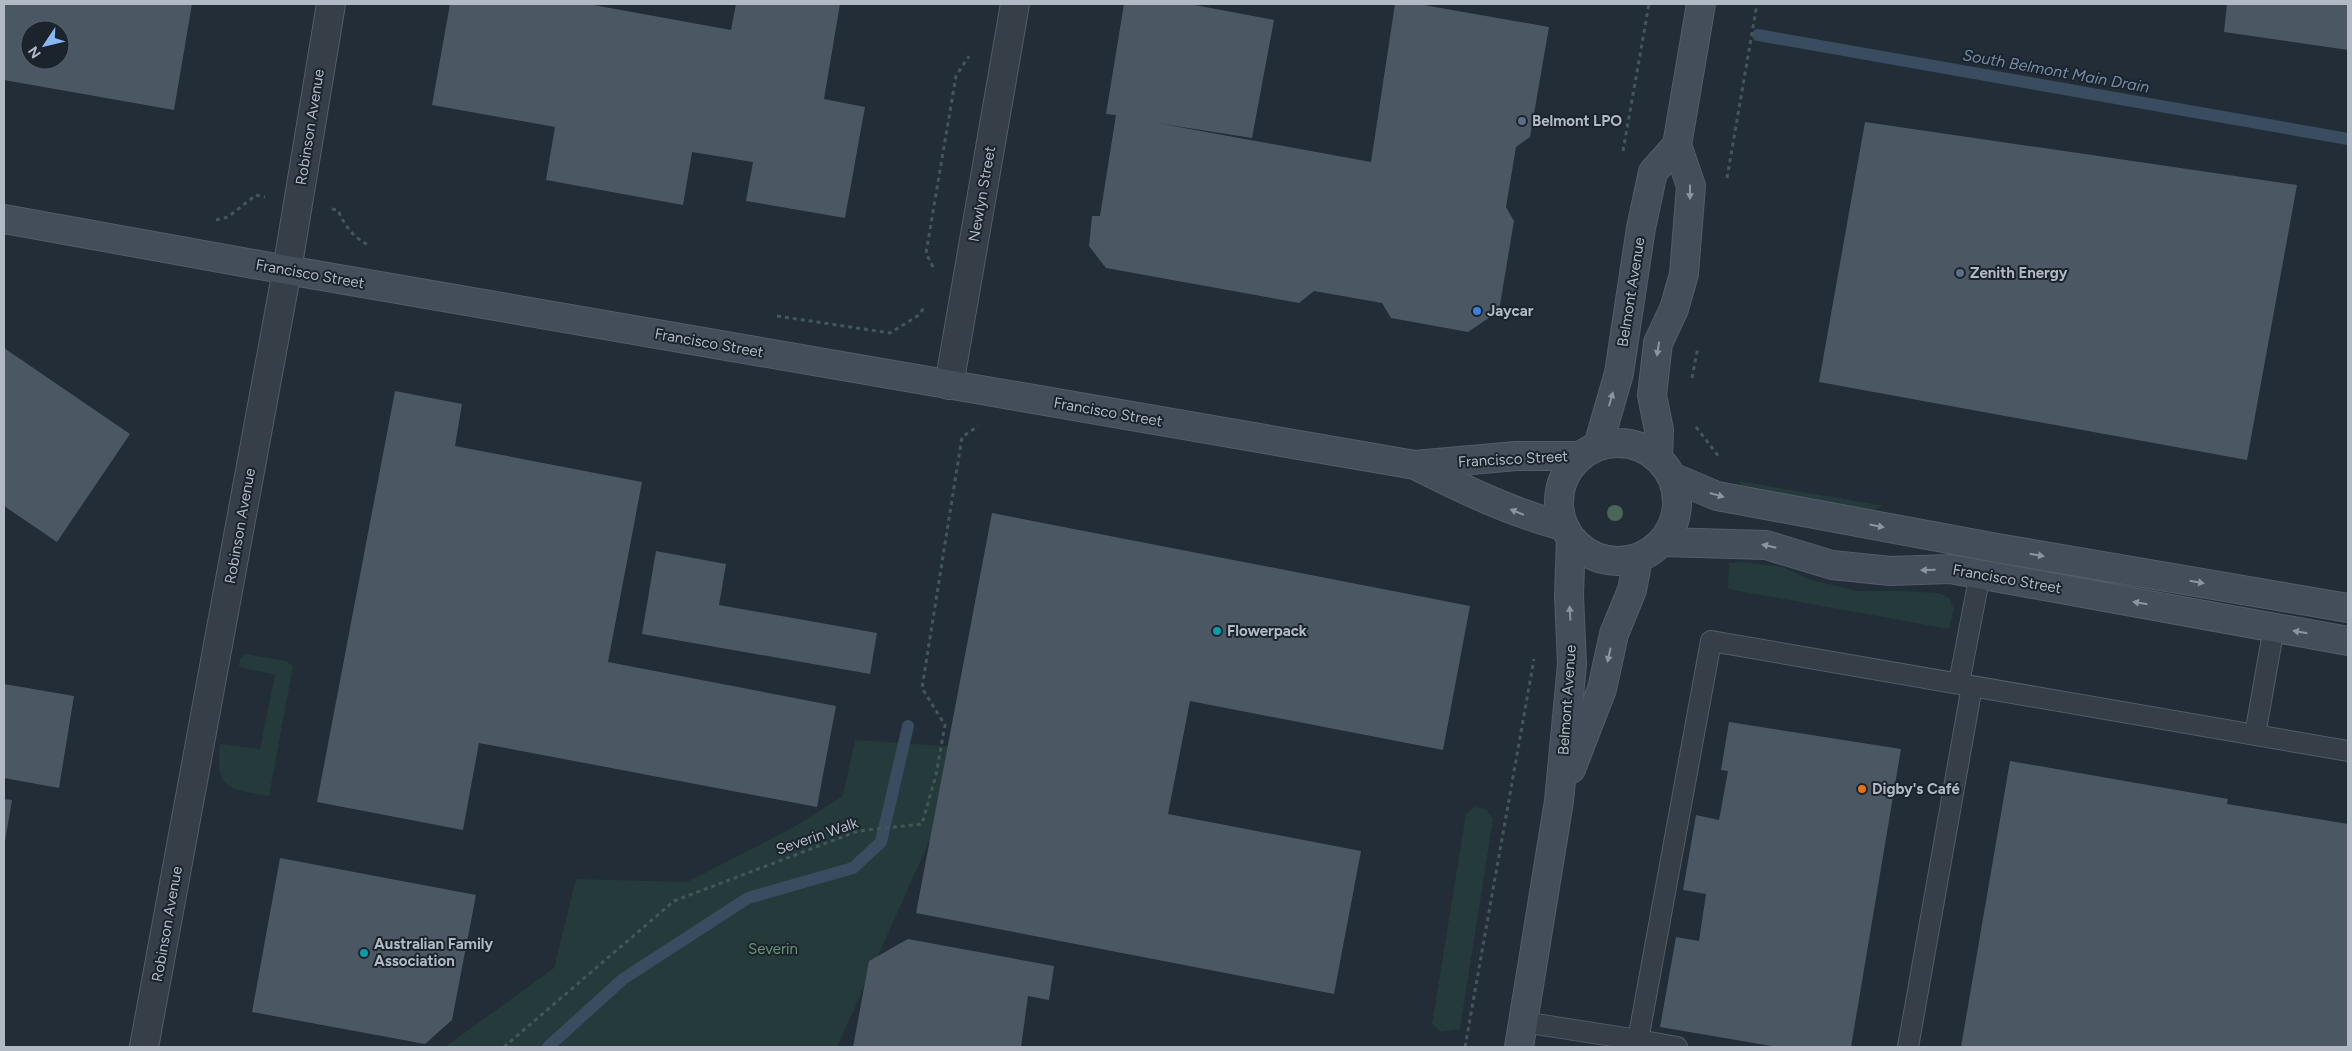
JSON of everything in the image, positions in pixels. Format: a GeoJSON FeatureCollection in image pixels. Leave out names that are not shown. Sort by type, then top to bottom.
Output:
{"type":"FeatureCollection","features":[{"type":"Feature","properties":{"kind":"street","name":"Robinson Avenue"},"geometry":{"type":"LineString","coordinates":[[144,1047],[287,270],[331,4]]}},
{"type":"Feature","properties":{"kind":"street","name":"Newlyn Street"},"geometry":{"type":"LineString","coordinates":[[949,385],[1015,4]]}},
{"type":"Feature","properties":{"kind":"street"},"geometry":{"type":"LineString","coordinates":[[1665,467],[1629,443],[1589,451],[1567,470],[1560,488],[1559,507],[1567,532],[1590,555],[1614,562],[1638,558],[1664,542],[1675,522],[1678,499],[1665,467],[1652,395],[1658,343],[1674,309],[1684,274],[1691,186],[1677,145],[1701,4]]}},
{"type":"Feature","properties":{"kind":"street","name":"Belmont Avenue"},"geometry":{"type":"LineString","coordinates":[[1589,451],[1618,373],[1641,228],[1653,172],[1677,145]]}},
{"type":"Feature","properties":{"kind":"street","name":"Francisco Street"},"geometry":{"type":"LineString","coordinates":[[4,219],[287,270],[1415,465],[1589,451]]}},
{"type":"Feature","properties":{"kind":"street","name":"Francisco Street"},"geometry":{"type":"LineString","coordinates":[[1415,465],[1481,498],[1567,532]]}},
{"type":"Feature","properties":{"kind":"street","name":"Francisco Street"},"geometry":{"type":"LineString","coordinates":[[1665,467],[1717,496],[1997,548],[2348,608]]}},
{"type":"Feature","properties":{"kind":"street","name":"Belmont Avenue"},"geometry":{"type":"LineString","coordinates":[[1521,1035],[1559,801],[1572,664],[1567,532]]}},
{"type":"Feature","properties":{"kind":"street","name":"Francisco Street"},"geometry":{"type":"LineString","coordinates":[[1664,542],[1766,545],[1832,565],[1890,571],[1950,569],[2348,640]]}},
{"type":"Feature","properties":{"kind":"street","name":"Belmont Avenue"},"geometry":{"type":"LineString","coordinates":[[1559,801],[1602,689],[1614,634],[1632,590],[1638,558]]}},
{"type":"Feature","properties":{"kind":"lane"},"geometry":{"type":"LineString","coordinates":[[1908,1047],[1966,685],[1980,574]]}},
{"type":"Feature","properties":{"kind":"lane"},"geometry":{"type":"LineString","coordinates":[[2255,735],[2274,627]]}},
{"type":"Feature","properties":{"kind":"lane"},"geometry":{"type":"LineString","coordinates":[[1638,1040],[1711,640],[2348,751]]}},
{"type":"Feature","properties":{"kind":"lane"},"geometry":{"type":"LineString","coordinates":[[1521,1035],[1638,1040],[1677,1047]]}},
{"type":"Feature","properties":{"kind":"path"},"geometry":{"type":"LineString","coordinates":[[1623,152],[1649,4]]}},
{"type":"Feature","properties":{"kind":"path"},"geometry":{"type":"LineString","coordinates":[[937,275],[926,253],[956,76],[970,54]]}},
{"type":"Feature","properties":{"kind":"path"},"geometry":{"type":"LineString","coordinates":[[214,220],[228,217],[256,195],[338,210],[344,224],[358,240],[376,249]]}},
{"type":"Feature","properties":{"kind":"path"},"geometry":{"type":"LineString","coordinates":[[767,314],[890,333],[918,315],[930,299]]}},
{"type":"Feature","properties":{"kind":"path","name":"Severin Walk"},"geometry":{"type":"LineString","coordinates":[[504,1047],[674,901],[858,831],[922,824],[936,775],[945,725],[922,688],[962,438],[982,422],[995,393]]}},
{"type":"Feature","properties":{"kind":"green space"},"geometry":{"type":"Polygon","coordinates":[[[1739,481],[1884,506],[1868,512],[1742,491],[1739,481]]]}},
{"type":"Feature","properties":{"kind":"green space"},"geometry":{"type":"Polygon","coordinates":[[[1743,562],[1783,567],[1808,579],[1857,591],[1938,593],[1949,598],[1954,609],[1949,629],[1728,589],[1729,563],[1743,562]]]}},
{"type":"Feature","properties":{"kind":"green space"},"geometry":{"type":"Polygon","coordinates":[[[246,654],[286,661],[293,666],[269,796],[235,789],[223,779],[220,771],[220,744],[260,749],[275,675],[239,667],[240,659],[246,654]]]}},
{"type":"Feature","properties":{"kind":"green space","name":"Severin"},"geometry":{"type":"Polygon","coordinates":[[[855,740],[971,748],[837,1047],[445,1047],[554,968],[576,879],[687,882],[792,828],[843,796],[855,740]]]}},
{"type":"Feature","properties":{"kind":"green space"},"geometry":{"type":"Polygon","coordinates":[[[1475,807],[1486,809],[1493,819],[1460,1029],[1441,1032],[1432,1024],[1466,814],[1475,807]]]}},
{"type":"Feature","properties":{"kind":"building"},"geometry":{"type":"Polygon","coordinates":[[[4,4],[192,4],[174,110],[4,80],[4,4]]]}},
{"type":"Feature","properties":{"kind":"building"},"geometry":{"type":"Polygon","coordinates":[[[450,4],[588,4],[731,30],[736,4],[840,4],[824,99],[865,107],[845,218],[746,201],[753,162],[692,152],[683,205],[546,180],[555,127],[432,105],[450,4]]]}},
{"type":"Feature","properties":{"kind":"building"},"geometry":{"type":"Polygon","coordinates":[[[1124,4],[1189,4],[1274,20],[1252,138],[1157,123],[1371,162],[1395,4],[1418,4],[1549,27],[1530,137],[1516,147],[1506,207],[1514,221],[1499,311],[1468,332],[1391,318],[1382,303],[1314,291],[1299,303],[1106,268],[1089,246],[1092,216],[1100,216],[1116,115],[1106,114],[1124,4]]]}},
{"type":"Feature","properties":{"kind":"building"},"geometry":{"type":"Polygon","coordinates":[[[2227,4],[2348,4],[2348,50],[2224,32],[2227,4]]]}},
{"type":"Feature","properties":{"kind":"building"},"geometry":{"type":"Polygon","coordinates":[[[1865,122],[2297,185],[2247,460],[1819,382],[1865,122]]]}},
{"type":"Feature","properties":{"kind":"building"},"geometry":{"type":"Polygon","coordinates":[[[4,348],[130,434],[57,542],[4,506],[4,348]]]}},
{"type":"Feature","properties":{"kind":"building"},"geometry":{"type":"Polygon","coordinates":[[[395,391],[462,404],[455,446],[642,482],[608,662],[836,706],[817,807],[479,743],[463,830],[317,802],[395,391]]]}},
{"type":"Feature","properties":{"kind":"building"},"geometry":{"type":"Polygon","coordinates":[[[992,513],[1470,606],[1443,750],[1190,701],[1168,814],[1361,851],[1334,994],[916,913],[992,513]]]}},
{"type":"Feature","properties":{"kind":"building"},"geometry":{"type":"Polygon","coordinates":[[[656,551],[726,564],[719,605],[877,633],[870,674],[642,634],[656,551]]]}},
{"type":"Feature","properties":{"kind":"building"},"geometry":{"type":"Polygon","coordinates":[[[4,684],[74,696],[59,788],[4,778],[4,684]]]}},
{"type":"Feature","properties":{"kind":"building"},"geometry":{"type":"Polygon","coordinates":[[[1729,722],[1901,749],[1851,1047],[1777,1047],[1660,1027],[1676,937],[1699,941],[1706,894],[1683,890],[1696,815],[1719,820],[1728,771],[1721,770],[1729,722]]]}},
{"type":"Feature","properties":{"kind":"building"},"geometry":{"type":"Polygon","coordinates":[[[2010,761],[2228,799],[2227,804],[2348,824],[2348,1047],[1961,1047],[2010,761]]]}},
{"type":"Feature","properties":{"kind":"building"},"geometry":{"type":"Polygon","coordinates":[[[4,799],[12,800],[5,841],[4,841],[4,799]]]}},
{"type":"Feature","properties":{"kind":"building","name":"Australian Family Association"},"geometry":{"type":"Polygon","coordinates":[[[280,858],[476,895],[452,1020],[425,1044],[252,1012],[280,858]]]}},
{"type":"Feature","properties":{"kind":"building"},"geometry":{"type":"Polygon","coordinates":[[[908,939],[1054,966],[1049,1000],[1028,996],[1021,1047],[853,1047],[869,961],[908,939]]]}},
{"type":"Feature","properties":{"kind":"waterway","name":"South Belmont Main Drain"},"geometry":{"type":"LineString","coordinates":[[1758,35],[2348,139]]}},
{"type":"Feature","properties":{"kind":"waterway","name":"South Belmont Main Drain"},"geometry":{"type":"LineString","coordinates":[[548,1047],[623,979],[748,898],[853,868],[881,842],[908,726]]}},
{"type":"Feature","properties":{"kind":"place","name":"Belmont LPO"},"geometry":{"type":"Point","coordinates":[1522,121]}},
{"type":"Feature","properties":{"kind":"place","name":"Zenith Energy"},"geometry":{"type":"Point","coordinates":[1960,273]}},
{"type":"Feature","properties":{"kind":"place","name":"Jaycar"},"geometry":{"type":"Point","coordinates":[1477,311]}},
{"type":"Feature","properties":{"kind":"place","name":"Flowerpack"},"geometry":{"type":"Point","coordinates":[1217,631]}},
{"type":"Feature","properties":{"kind":"place","name":"Digby's Café"},"geometry":{"type":"Point","coordinates":[1862,789]}},
{"type":"Feature","properties":{"kind":"place","name":"Australian Family Association"},"geometry":{"type":"Point","coordinates":[364,953]}}]}
